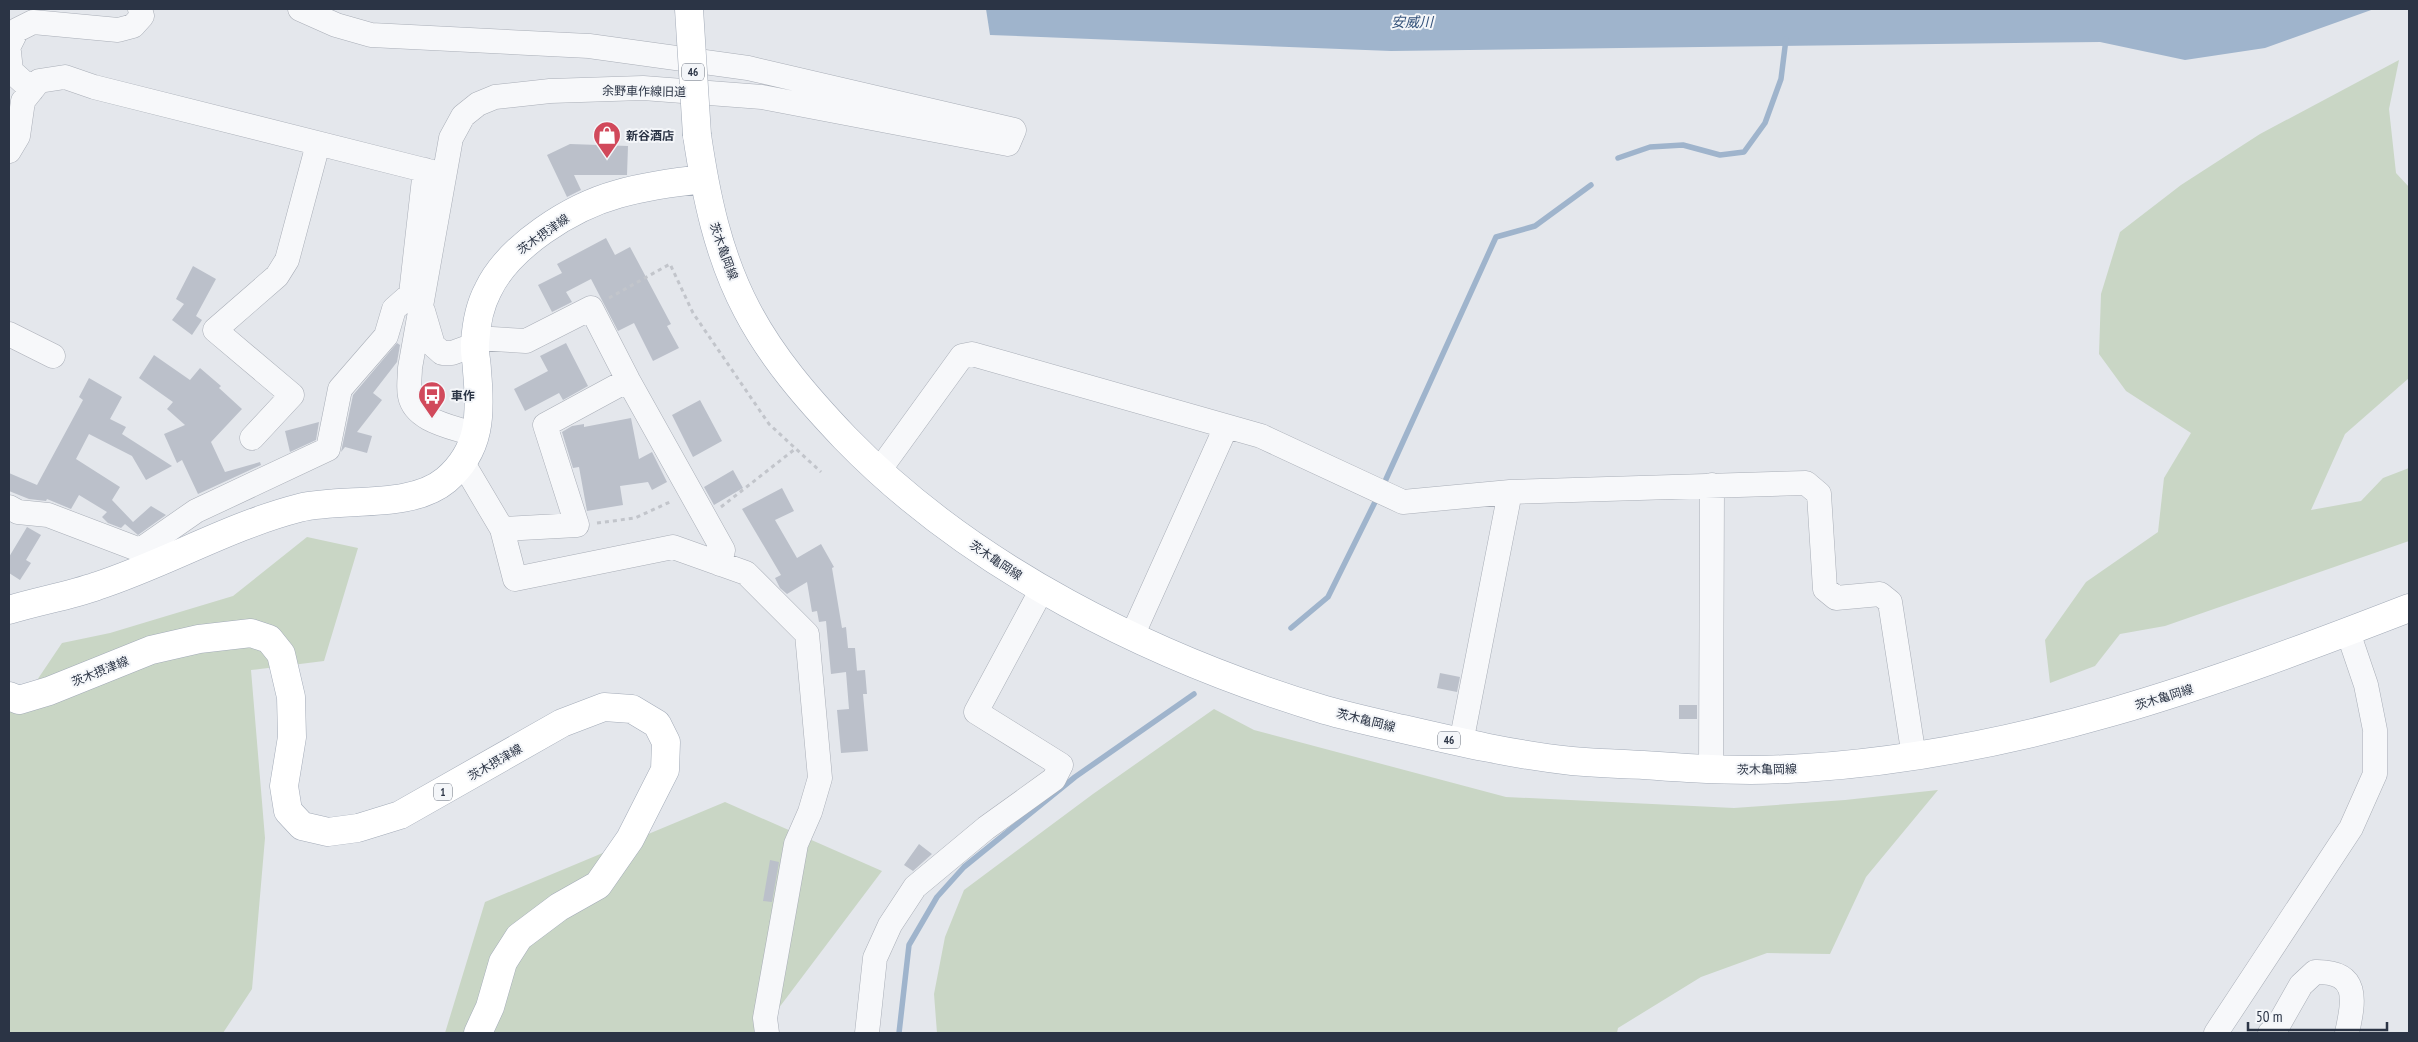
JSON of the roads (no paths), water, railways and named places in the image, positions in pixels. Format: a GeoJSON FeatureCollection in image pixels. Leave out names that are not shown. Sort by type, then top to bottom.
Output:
{"type":"FeatureCollection","features":[{"type":"Feature","properties":{"kind":"main road","name":"茨木亀岡線"},"geometry":{"type":"LineString","coordinates":[[689,9],[697,135],[708,205],[722,254],[747,311],[784,368],[878,472],[947,527],[1041,590],[1132,636],[1211,669],[1327,710],[1461,743],[1571,761],[1711,770],[1803,768],[1914,757],[2059,727],[2163,698],[2348,632],[2409,608]]}},
{"type":"Feature","properties":{"kind":"main road","name":"茨木摂津線"},"geometry":{"type":"LineString","coordinates":[[9,610],[97,586],[268,518],[299,508],[333,502],[393,498],[418,494],[443,482],[462,463],[475,435],[478,422],[479,389],[475,341],[480,313],[488,290],[513,255],[547,229],[578,210],[616,194],[647,186],[704,179]]}},
{"type":"Feature","properties":{"kind":"main road","name":"茨木摂津線"},"geometry":{"type":"LineString","coordinates":[[9,696],[19,700],[151,650],[199,639],[251,633],[269,639],[281,654],[292,697],[292,737],[284,786],[288,811],[302,826],[328,832],[358,828],[400,815],[562,723],[604,707],[632,709],[656,724],[666,742],[666,770],[630,839],[598,885],[559,907],[519,937],[503,962],[490,1007],[478,1033]]}},
{"type":"Feature","properties":{"kind":"street"},"geometry":{"type":"LineString","coordinates":[[9,46],[17,30],[34,22],[118,30],[132,26],[142,16],[140,9]]}},
{"type":"Feature","properties":{"kind":"street","name":"余野車作線旧道"},"geometry":{"type":"LineString","coordinates":[[300,9],[336,25],[371,35],[589,46],[748,68],[1014,130],[1008,144],[762,97],[643,88],[550,91],[495,97],[478,104],[463,116],[434,173],[422,307],[410,368],[409,385],[410,396],[418,410],[432,419],[475,435]]}},
{"type":"Feature","properties":{"kind":"street"},"geometry":{"type":"LineString","coordinates":[[9,52],[11,71],[32,90]]}},
{"type":"Feature","properties":{"kind":"street"},"geometry":{"type":"LineString","coordinates":[[9,151],[18,136],[24,101],[32,90],[39,81],[65,77],[94,87],[434,173],[411,294],[394,309],[386,336],[340,389],[328,449],[196,511],[140,550],[48,515],[18,512],[9,507]]}},
{"type":"Feature","properties":{"kind":"street"},"geometry":{"type":"LineString","coordinates":[[252,438],[292,395],[215,330],[277,276],[287,260],[318,144]]}},
{"type":"Feature","properties":{"kind":"street","name":"余野車作線旧道"},"geometry":{"type":"LineString","coordinates":[[422,307],[433,345],[442,353]]}},
{"type":"Feature","properties":{"kind":"street"},"geometry":{"type":"LineString","coordinates":[[409,385],[432,357],[442,353],[452,353],[475,341],[526,342],[591,308],[628,380],[723,550],[720,564]]}},
{"type":"Feature","properties":{"kind":"street"},"geometry":{"type":"LineString","coordinates":[[9,334],[53,356]]}},
{"type":"Feature","properties":{"kind":"street"},"geometry":{"type":"LineString","coordinates":[[878,472],[962,356],[972,354],[1261,436],[1403,502],[1510,492],[1806,483],[1819,494],[1825,588],[1836,598],[1880,594],[1890,602],[1914,757]]}},
{"type":"Feature","properties":{"kind":"street"},"geometry":{"type":"LineString","coordinates":[[502,529],[577,525],[545,424],[628,380]]}},
{"type":"Feature","properties":{"kind":"street"},"geometry":{"type":"LineString","coordinates":[[1132,636],[1226,427]]}},
{"type":"Feature","properties":{"kind":"street"},"geometry":{"type":"LineString","coordinates":[[462,463],[502,529],[515,579],[673,547],[746,573],[807,634],[820,778],[810,812],[796,844],[765,1018],[767,1033]]}},
{"type":"Feature","properties":{"kind":"street"},"geometry":{"type":"LineString","coordinates":[[1711,770],[1712,485]]}},
{"type":"Feature","properties":{"kind":"street"},"geometry":{"type":"LineString","coordinates":[[1461,743],[1510,492]]}},
{"type":"Feature","properties":{"kind":"street"},"geometry":{"type":"LineString","coordinates":[[867,1033],[875,958],[890,925],[915,887],[986,828],[1054,779],[1061,765],[976,712],[1041,590]]}},
{"type":"Feature","properties":{"kind":"street"},"geometry":{"type":"LineString","coordinates":[[2222,1031],[2351,828],[2375,774],[2375,730],[2366,685],[2348,632]]}},
{"type":"Feature","properties":{"kind":"street"},"geometry":{"type":"LineString","coordinates":[[2270,1033],[2276,1029],[2301,985],[2315,972],[2333,972],[2346,981],[2353,995],[2347,1033]]}},
{"type":"Feature","properties":{"kind":"water","name":"安威川"},"geometry":{"type":"Polygon","coordinates":[[[986,9],[2374,9],[2265,48],[2185,60],[2100,42],[1391,51],[990,35],[986,9]]]}},
{"type":"Feature","properties":{"kind":"waterway"},"geometry":{"type":"LineString","coordinates":[[1618,158],[1650,147],[1683,145],[1720,155],[1744,152],[1765,123],[1781,79],[1786,39]]}},
{"type":"Feature","properties":{"kind":"waterway"},"geometry":{"type":"LineString","coordinates":[[1382,488],[1496,237],[1535,226],[1591,185]]}},
{"type":"Feature","properties":{"kind":"waterway"},"geometry":{"type":"LineString","coordinates":[[1291,628],[1328,597],[1378,496]]}},
{"type":"Feature","properties":{"kind":"waterway"},"geometry":{"type":"LineString","coordinates":[[899,1033],[909,945],[937,897],[964,867],[1075,777],[1194,694]]}},
{"type":"Feature","properties":{"kind":"place","name":"新谷酒店"},"geometry":{"type":"Point","coordinates":[607,159]}},
{"type":"Feature","properties":{"kind":"place","name":"車作"},"geometry":{"type":"Point","coordinates":[432,419]}}]}
